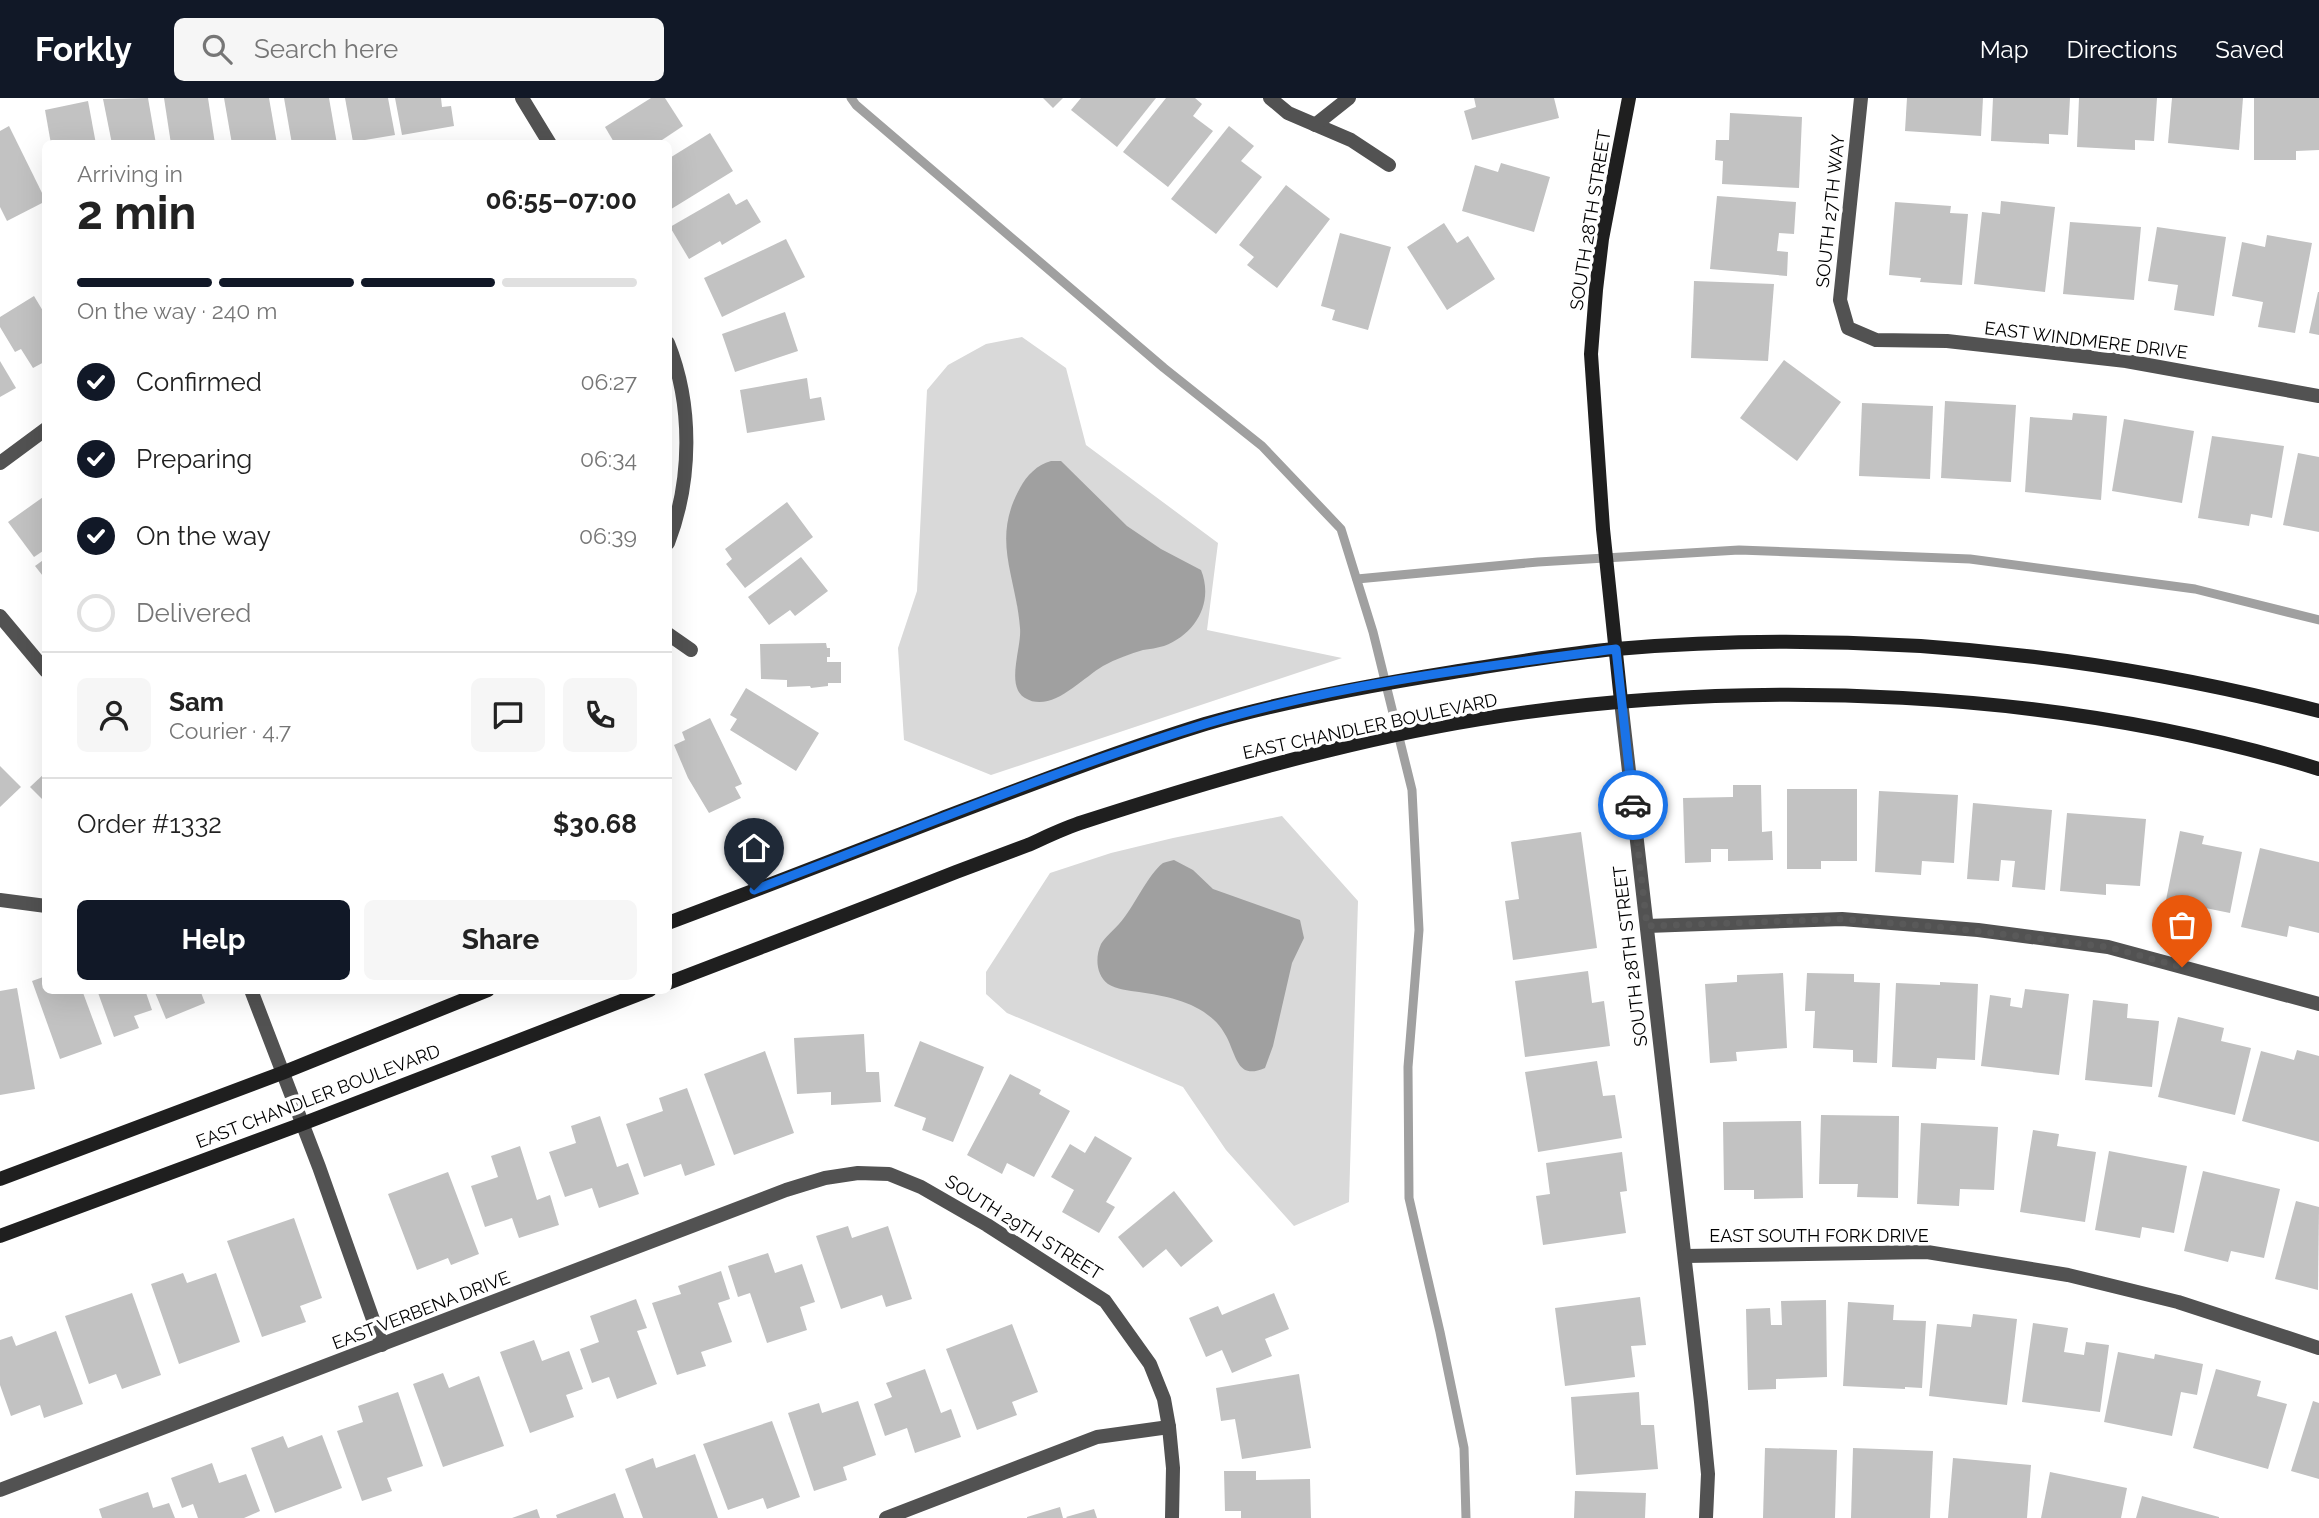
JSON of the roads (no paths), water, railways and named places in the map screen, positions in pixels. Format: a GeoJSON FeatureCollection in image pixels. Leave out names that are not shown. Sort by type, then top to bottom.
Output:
{"type":"FeatureCollection","features":[{"type":"Feature","properties":{"kind":"main road","name":"SOUTH 28TH STREET"},"geometry":{"type":"LineString","coordinates":[[1621,701],[1603,528],[1591,354],[1602,239],[1629,98]]}},
{"type":"Feature","properties":{"kind":"main road","name":"EAST CHANDLER BOULEVARD"},"geometry":{"type":"LineString","coordinates":[[672,921],[1067,771],[1207,724],[1345,690],[1616,649],[1810,642],[1958,649],[2023,655],[2199,682],[2319,711]]}},
{"type":"Feature","properties":{"kind":"main road","name":"EAST CHANDLER BOULEVARD"},"geometry":{"type":"LineString","coordinates":[[672,981],[1077,824],[1223,779],[1346,747],[1527,712],[1621,701],[1793,695],[1903,699],[2103,719],[2248,749],[2319,769]]}},
{"type":"Feature","properties":{"kind":"main road","name":"EAST CHANDLER BOULEVARD"},"geometry":{"type":"LineString","coordinates":[[0,1179],[282,1073],[478,994]]}},
{"type":"Feature","properties":{"kind":"main road","name":"EAST CHANDLER BOULEVARD"},"geometry":{"type":"LineString","coordinates":[[0,1236],[302,1124],[640,994]]}},
{"type":"Feature","properties":{"kind":"street"},"geometry":{"type":"LineString","coordinates":[[522,98],[548,140]]}},
{"type":"Feature","properties":{"kind":"street"},"geometry":{"type":"LineString","coordinates":[[1270,98],[1289,113],[1351,140],[1390,165]]}},
{"type":"Feature","properties":{"kind":"street"},"geometry":{"type":"LineString","coordinates":[[1315,125],[1349,98]]}},
{"type":"Feature","properties":{"kind":"street","name":"SOUTH 27TH WAY"},"geometry":{"type":"LineString","coordinates":[[1848,327],[1840,300],[1861,98]]}},
{"type":"Feature","properties":{"kind":"street","name":"EAST WINDMERE DRIVE"},"geometry":{"type":"LineString","coordinates":[[1848,327],[1876,340],[1947,341],[2126,361],[2319,396]]}},
{"type":"Feature","properties":{"kind":"street"},"geometry":{"type":"LineString","coordinates":[[672,355],[680,379],[686,447],[684,485],[679,515],[672,533]]}},
{"type":"Feature","properties":{"kind":"street"},"geometry":{"type":"LineString","coordinates":[[0,463],[42,432]]}},
{"type":"Feature","properties":{"kind":"street"},"geometry":{"type":"LineString","coordinates":[[0,616],[42,666]]}},
{"type":"Feature","properties":{"kind":"street"},"geometry":{"type":"LineString","coordinates":[[672,637],[691,650]]}},
{"type":"Feature","properties":{"kind":"street","name":"SOUTH 28TH STREET"},"geometry":{"type":"LineString","coordinates":[[1621,701],[1708,1474],[1706,1518]]}},
{"type":"Feature","properties":{"kind":"street"},"geometry":{"type":"LineString","coordinates":[[0,900],[42,905]]}},
{"type":"Feature","properties":{"kind":"street"},"geometry":{"type":"LineString","coordinates":[[1647,926],[1842,919],[1978,930],[2108,947],[2319,1004]]}},
{"type":"Feature","properties":{"kind":"street"},"geometry":{"type":"LineString","coordinates":[[252,994],[382,1345]]}},
{"type":"Feature","properties":{"kind":"street","name":"EAST VERBENA DRIVE"},"geometry":{"type":"LineString","coordinates":[[0,1490],[786,1190],[825,1178],[858,1173]]}},
{"type":"Feature","properties":{"kind":"street","name":"SOUTH 29TH STREET"},"geometry":{"type":"LineString","coordinates":[[858,1173],[889,1174],[921,1187],[1009,1239],[1105,1301],[1150,1364],[1164,1399],[1173,1468],[1172,1518]]}},
{"type":"Feature","properties":{"kind":"street","name":"EAST SOUTH FORK DRIVE"},"geometry":{"type":"LineString","coordinates":[[1685,1256],[1927,1252],[2081,1278],[2178,1302],[2319,1348]]}},
{"type":"Feature","properties":{"kind":"street"},"geometry":{"type":"LineString","coordinates":[[886,1518],[1097,1437],[1169,1427]]}},
{"type":"Feature","properties":{"kind":"waterway"},"geometry":{"type":"LineString","coordinates":[[851,98],[1164,368],[1262,446],[1341,529],[1373,632],[1412,790],[1419,930],[1408,1067],[1409,1198],[1464,1448],[1466,1518]]}},
{"type":"Feature","properties":{"kind":"waterway"},"geometry":{"type":"LineString","coordinates":[[1357,579],[1538,562],[1739,550],[1970,559],[2195,589],[2319,620]]}}]}
